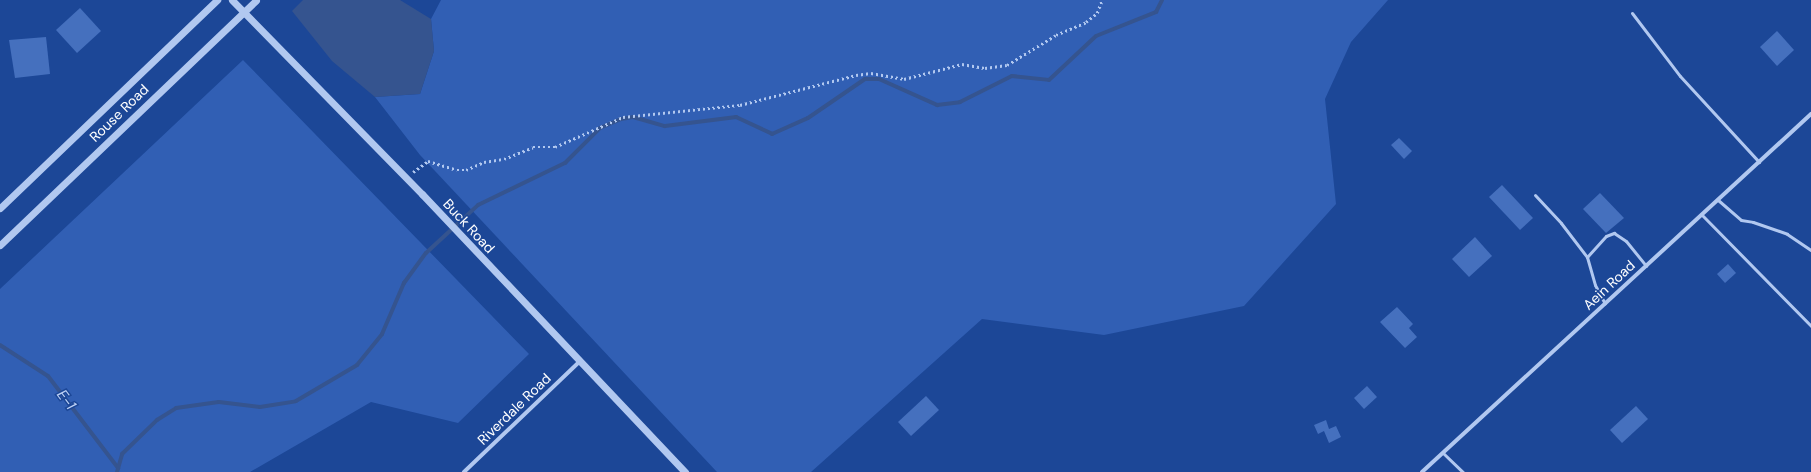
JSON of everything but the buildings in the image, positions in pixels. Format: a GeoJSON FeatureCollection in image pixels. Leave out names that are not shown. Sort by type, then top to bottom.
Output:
{"type":"FeatureCollection","features":[{"type":"Feature","properties":{"kind":"street","name":"Rouse Road"},"geometry":{"type":"LineString","coordinates":[[0,208],[217,0]]}},
{"type":"Feature","properties":{"kind":"street","name":"Buck Road"},"geometry":{"type":"LineString","coordinates":[[232,0],[422,194],[685,472]]}},
{"type":"Feature","properties":{"kind":"street","name":"Rouse Road"},"geometry":{"type":"LineString","coordinates":[[0,245],[256,0]]}},
{"type":"Feature","properties":{"kind":"street","name":"Aein Road"},"geometry":{"type":"LineString","coordinates":[[1422,472],[1811,114]]}},
{"type":"Feature","properties":{"kind":"street","name":"Riverdale Road"},"geometry":{"type":"LineString","coordinates":[[464,472],[580,361]]}},
{"type":"Feature","properties":{"kind":"lane"},"geometry":{"type":"LineString","coordinates":[[1632,13],[1680,76],[1759,162]]}},
{"type":"Feature","properties":{"kind":"lane"},"geometry":{"type":"LineString","coordinates":[[1536,195],[1561,222],[1587,257],[1596,285],[1605,304]]}},
{"type":"Feature","properties":{"kind":"lane"},"geometry":{"type":"LineString","coordinates":[[1718,200],[1741,220],[1787,234],[1811,250]]}},
{"type":"Feature","properties":{"kind":"lane"},"geometry":{"type":"LineString","coordinates":[[1702,215],[1811,326]]}},
{"type":"Feature","properties":{"kind":"lane"},"geometry":{"type":"LineString","coordinates":[[1587,257],[1606,236],[1614,233],[1626,241],[1646,266]]}},
{"type":"Feature","properties":{"kind":"lane"},"geometry":{"type":"LineString","coordinates":[[1443,453],[1462,472]]}},
{"type":"Feature","properties":{"kind":"path"},"geometry":{"type":"LineString","coordinates":[[413,172],[428,161],[457,170],[466,170],[484,162],[504,159],[532,147],[555,147],[622,118],[740,105],[863,74],[904,79],[962,64],[985,68],[1007,65],[1056,35],[1086,22],[1097,13],[1102,0]]}},
{"type":"Feature","properties":{"kind":"shaded area"},"geometry":{"type":"Polygon","coordinates":[[[303,0],[400,0],[431,19],[434,51],[420,94],[375,97],[332,61],[292,11],[303,0]]]}},
{"type":"Feature","properties":{"kind":"shaded area"},"geometry":{"type":"Polygon","coordinates":[[[441,0],[1388,0],[1351,42],[1325,99],[1336,204],[1244,306],[1104,335],[982,319],[811,472],[717,472],[420,155],[375,97],[420,94],[434,51],[431,19],[441,0]]]}},
{"type":"Feature","properties":{"kind":"shaded area"},"geometry":{"type":"Polygon","coordinates":[[[243,60],[529,354],[458,423],[371,402],[250,472],[0,472],[0,289],[243,60]]]}},
{"type":"Feature","properties":{"kind":"waterway"},"geometry":{"type":"LineString","coordinates":[[117,472],[122,454],[157,420],[176,408],[219,402],[260,407],[296,401],[357,365],[382,334],[404,283],[426,253],[478,205],[565,163],[600,128],[621,119],[633,117],[665,126],[736,117],[772,134],[808,118],[865,79],[879,79],[937,105],[960,102],[1012,76],[1049,80],[1096,36],[1156,12],[1162,0]]}},
{"type":"Feature","properties":{"kind":"waterway","name":"E-1"},"geometry":{"type":"LineString","coordinates":[[0,345],[48,376],[118,468]]}}]}
